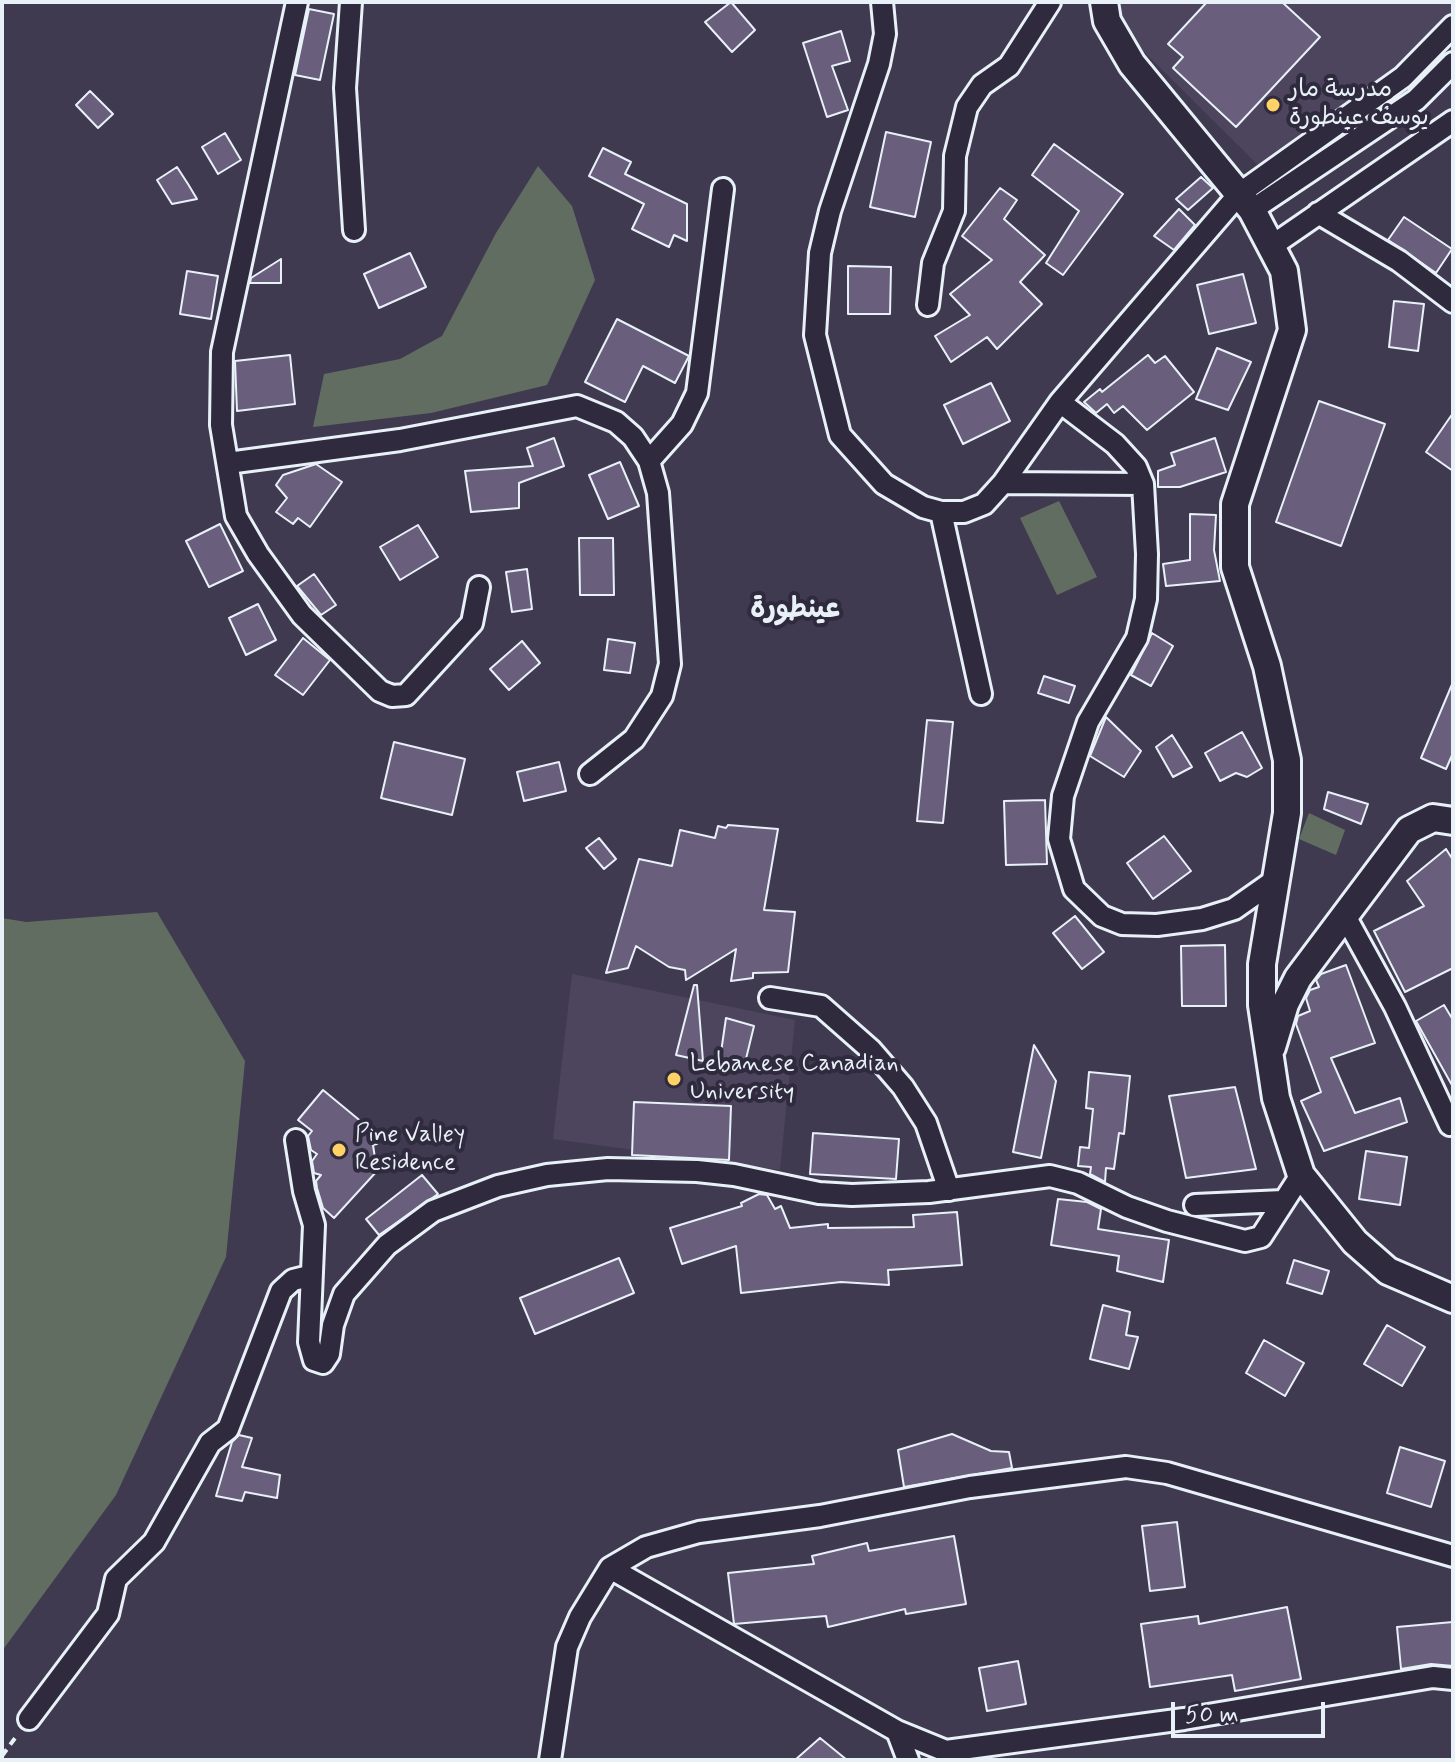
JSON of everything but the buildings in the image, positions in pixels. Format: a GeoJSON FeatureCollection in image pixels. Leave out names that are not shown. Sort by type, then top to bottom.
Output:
{"type":"FeatureCollection","features":[{"type":"Feature","properties":{"kind":"main road"},"geometry":{"type":"LineString","coordinates":[[1104,2],[1107,21],[1132,64],[1246,202],[1273,245],[1284,271],[1292,330],[1235,504],[1235,567],[1267,666],[1287,760],[1287,813],[1262,964],[1262,1005],[1276,1098],[1301,1175],[1355,1242],[1388,1271],[1453,1299]]}},
{"type":"Feature","properties":{"kind":"main road"},"geometry":{"type":"LineString","coordinates":[[1269,1058],[1275,1031],[1298,978],[1344,914],[1409,830],[1420,822],[1451,815]]}},
{"type":"Feature","properties":{"kind":"street"},"geometry":{"type":"LineString","coordinates":[[297,2],[222,352],[219,400],[236,516],[258,554],[302,615],[380,691],[392,696],[406,695],[472,623],[479,587]]}},
{"type":"Feature","properties":{"kind":"street"},"geometry":{"type":"LineString","coordinates":[[351,2],[345,88],[354,230]]}},
{"type":"Feature","properties":{"kind":"street"},"geometry":{"type":"LineString","coordinates":[[882,2],[885,34],[879,64],[820,253],[815,335],[840,435],[884,484],[911,501],[941,512],[964,512],[984,504],[1003,483],[1060,402],[1246,202],[1403,77],[1453,26]]}},
{"type":"Feature","properties":{"kind":"street"},"geometry":{"type":"LineString","coordinates":[[928,305],[933,263],[954,211],[955,156],[967,107],[982,85],[1009,66],[1050,2]]}},
{"type":"Feature","properties":{"kind":"street"},"geometry":{"type":"LineString","coordinates":[[1246,202],[1416,100],[1453,63]]}},
{"type":"Feature","properties":{"kind":"street"},"geometry":{"type":"LineString","coordinates":[[1273,245],[1453,121]]}},
{"type":"Feature","properties":{"kind":"street"},"geometry":{"type":"LineString","coordinates":[[649,461],[675,433],[697,393],[723,189]]}},
{"type":"Feature","properties":{"kind":"street"},"geometry":{"type":"LineString","coordinates":[[1318,213],[1399,261],[1453,302]]}},
{"type":"Feature","properties":{"kind":"street"},"geometry":{"type":"LineString","coordinates":[[1060,402],[1115,444],[1136,467],[1143,484],[1147,554],[1146,599],[1137,638],[1088,722],[1063,796],[1059,839],[1065,867],[1084,903],[1102,916],[1122,924],[1157,925],[1213,916],[1234,909],[1278,878]]}},
{"type":"Feature","properties":{"kind":"street"},"geometry":{"type":"LineString","coordinates":[[228,463],[400,440],[577,406],[616,422],[633,437],[649,461],[658,493],[670,664],[662,696],[634,739],[590,774]]}},
{"type":"Feature","properties":{"kind":"street"},"geometry":{"type":"LineString","coordinates":[[1003,483],[1143,484]]}},
{"type":"Feature","properties":{"kind":"street"},"geometry":{"type":"LineString","coordinates":[[941,512],[981,694]]}},
{"type":"Feature","properties":{"kind":"street"},"geometry":{"type":"LineString","coordinates":[[1344,914],[1395,1007],[1450,1125]]}},
{"type":"Feature","properties":{"kind":"street"},"geometry":{"type":"LineString","coordinates":[[770,998],[821,1006],[871,1050],[903,1087],[926,1123],[949,1190]]}},
{"type":"Feature","properties":{"kind":"street"},"geometry":{"type":"LineString","coordinates":[[296,1140],[304,1191],[314,1225],[315,1248],[309,1276],[309,1342],[314,1360],[323,1363],[329,1354],[333,1325],[344,1294],[387,1245],[433,1211],[498,1186],[547,1175],[608,1169],[654,1169],[734,1175],[819,1193],[888,1195],[949,1190],[1035,1177],[1064,1177],[1140,1212],[1207,1234],[1245,1241],[1261,1237],[1301,1175]]}},
{"type":"Feature","properties":{"kind":"street"},"geometry":{"type":"LineString","coordinates":[[1195,1205],[1283,1201]]}},
{"type":"Feature","properties":{"kind":"street"},"geometry":{"type":"LineString","coordinates":[[29,1719],[108,1614],[116,1579],[154,1542],[210,1443],[228,1429],[281,1291],[293,1280],[309,1276]]}},
{"type":"Feature","properties":{"kind":"street"},"geometry":{"type":"LineString","coordinates":[[550,1760],[567,1647],[580,1617],[610,1568],[646,1547],[699,1532],[820,1516],[985,1485],[1126,1467],[1167,1473],[1453,1556]]}},
{"type":"Feature","properties":{"kind":"street"},"geometry":{"type":"LineString","coordinates":[[610,1568],[942,1755],[1433,1677],[1453,1679]]}},
{"type":"Feature","properties":{"kind":"street"},"geometry":{"type":"LineString","coordinates":[[897,1731],[908,1760]]}},
{"type":"Feature","properties":{"kind":"path"},"geometry":{"type":"LineString","coordinates":[[2,1756],[29,1719]]}},
{"type":"Feature","properties":{"kind":"shaded area","name":"مدرسة مار يوسف عينطورة"},"geometry":{"type":"Polygon","coordinates":[[[1117,2],[1453,2],[1453,13],[1433,37],[1265,172],[1130,38],[1117,2]]]}},
{"type":"Feature","properties":{"kind":"shaded area","name":"Lebanese Canadian University"},"geometry":{"type":"Polygon","coordinates":[[[572,974],[795,1020],[780,1170],[553,1139],[572,974]]]}},
{"type":"Feature","properties":{"kind":"green space"},"geometry":{"type":"Polygon","coordinates":[[[538,166],[572,206],[595,280],[547,385],[431,413],[313,427],[324,374],[400,359],[442,336],[496,233],[538,166]]]}},
{"type":"Feature","properties":{"kind":"green space"},"geometry":{"type":"Polygon","coordinates":[[[1059,501],[1097,577],[1057,595],[1020,518],[1059,501]]]}},
{"type":"Feature","properties":{"kind":"green space"},"geometry":{"type":"Polygon","coordinates":[[[1309,813],[1345,830],[1336,855],[1299,839],[1309,813]]]}},
{"type":"Feature","properties":{"kind":"green space"},"geometry":{"type":"Polygon","coordinates":[[[157,912],[245,1061],[226,1257],[116,1495],[2,1651],[2,918],[26,922],[157,912]]]}},
{"type":"Feature","properties":{"kind":"place","name":"مدرسة مار يوسف عينطورة"},"geometry":{"type":"Point","coordinates":[1273,105]}},
{"type":"Feature","properties":{"kind":"place","name":"Lebanese Canadian University"},"geometry":{"type":"Point","coordinates":[674,1079]}},
{"type":"Feature","properties":{"kind":"place","name":"Pine Valley Residence"},"geometry":{"type":"Point","coordinates":[339,1150]}},
{"type":"Feature","properties":{"kind":"district","name":"عينطورة"},"geometry":{"type":"Point","coordinates":[795,611]}}]}
